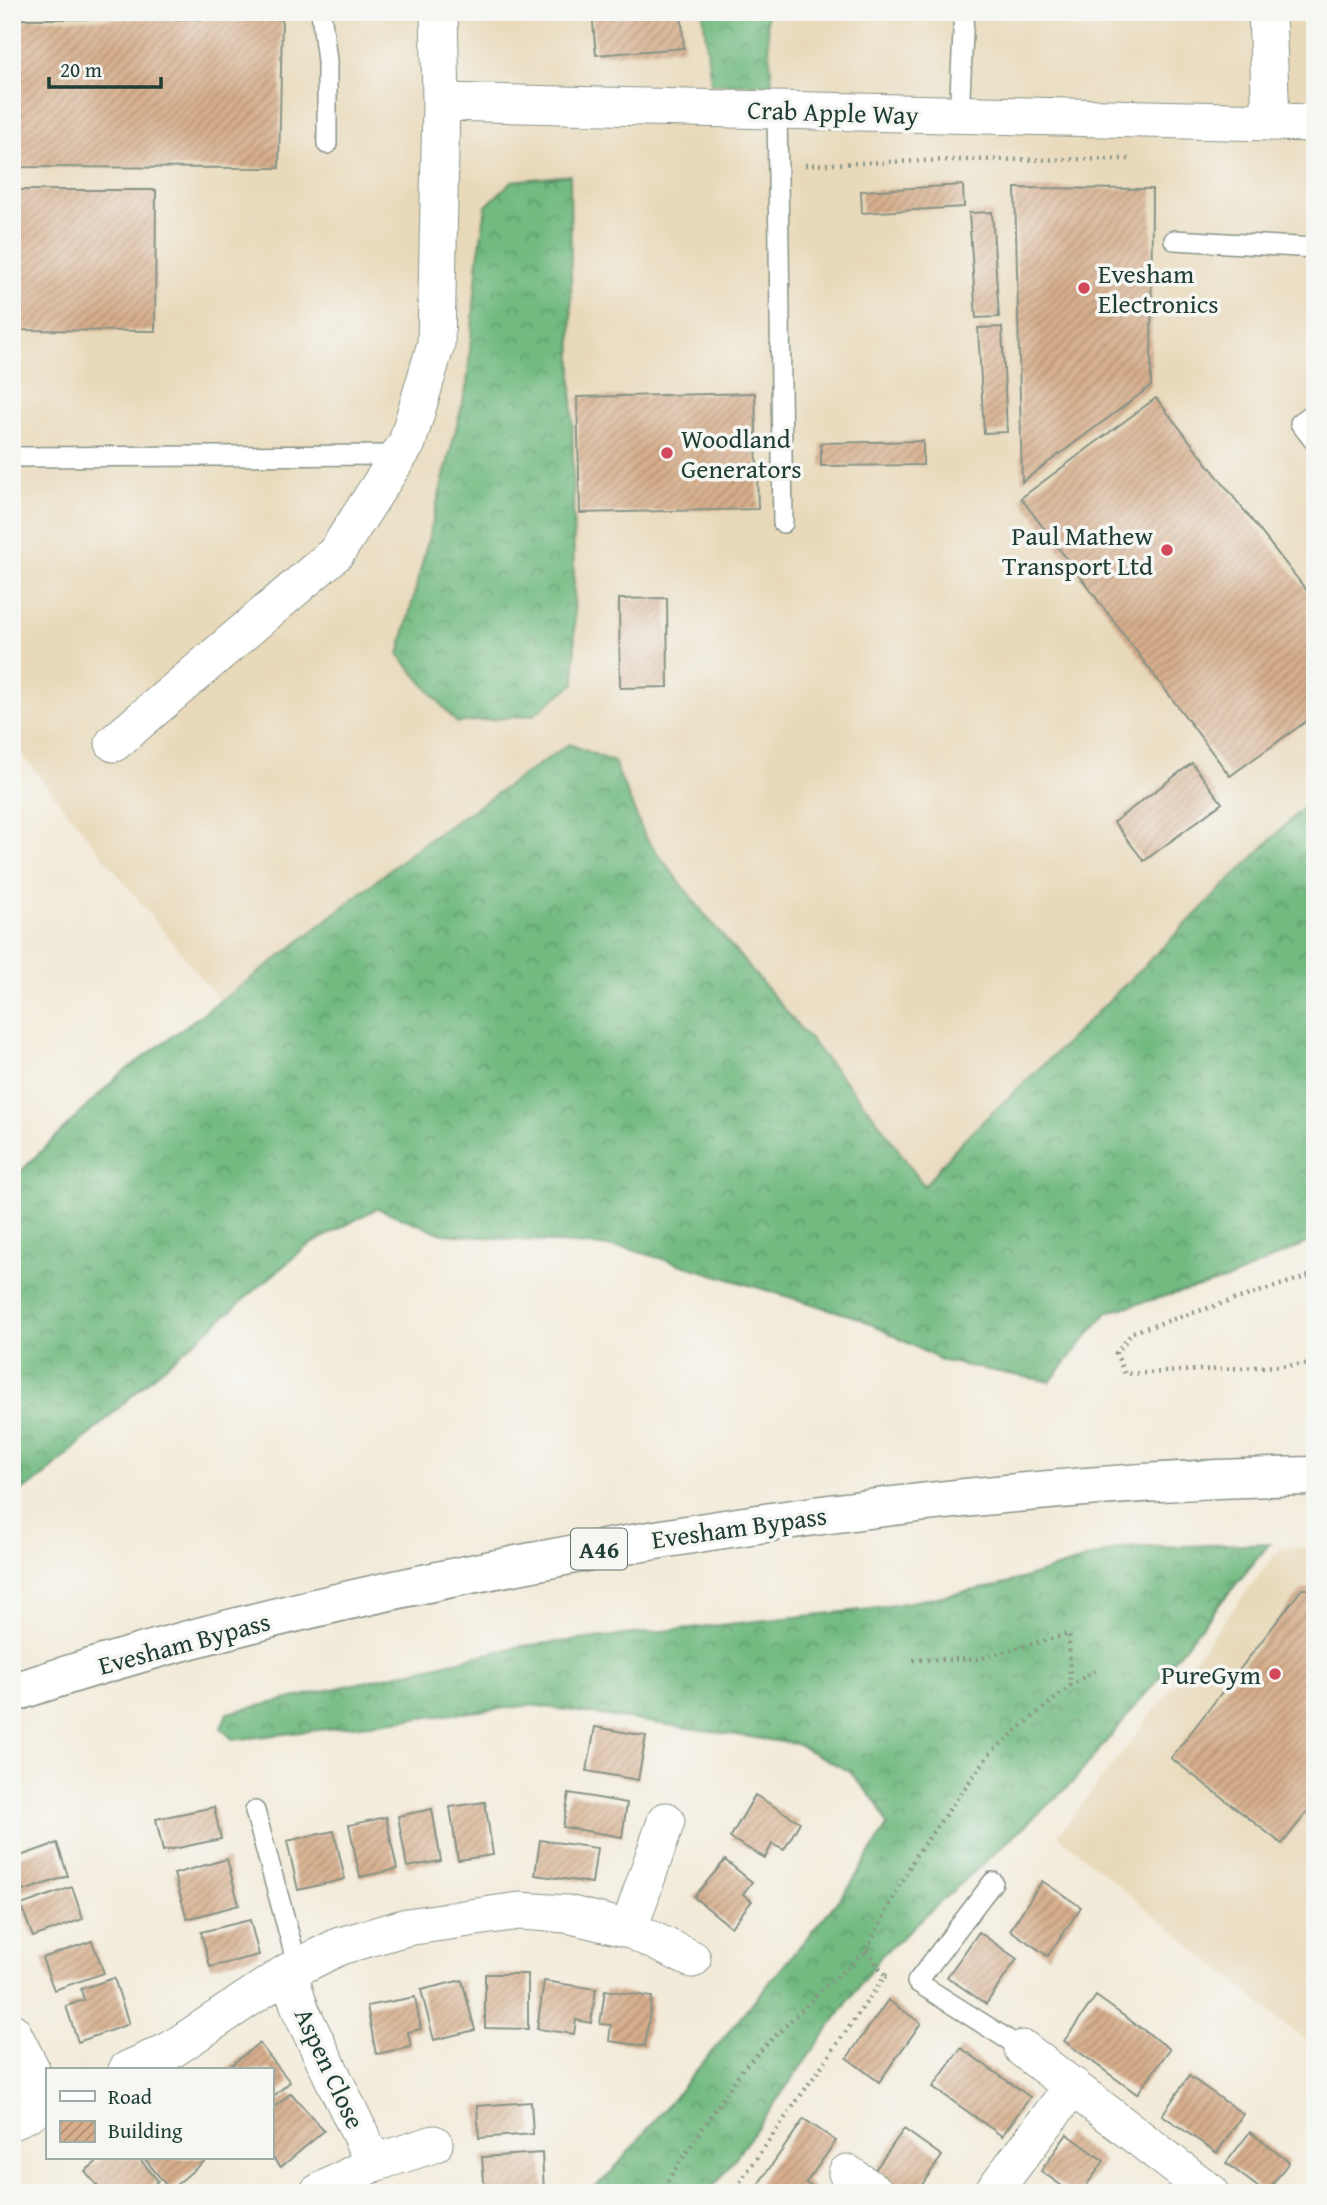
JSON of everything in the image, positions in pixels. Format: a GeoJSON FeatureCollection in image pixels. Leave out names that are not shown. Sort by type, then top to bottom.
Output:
{"type":"FeatureCollection","features":[{"type":"Feature","properties":{"kind":"highway","name":"Evesham Bypass"},"geometry":{"type":"LineString","coordinates":[[12,1693],[92,1667],[393,1589],[631,1543],[900,1503],[1121,1484],[1315,1476]]}},
{"type":"Feature","properties":{"kind":"street"},"geometry":{"type":"LineString","coordinates":[[114,743],[336,553],[407,443],[436,344],[441,102],[439,12]]}},
{"type":"Feature","properties":{"kind":"street"},"geometry":{"type":"LineString","coordinates":[[1267,12],[1271,122]]}},
{"type":"Feature","properties":{"kind":"street","name":"Crab Apple Way"},"geometry":{"type":"LineString","coordinates":[[441,102],[959,117],[1315,122]]}},
{"type":"Feature","properties":{"kind":"street"},"geometry":{"type":"LineString","coordinates":[[628,1929],[666,1821]]}},
{"type":"Feature","properties":{"kind":"street"},"geometry":{"type":"LineString","coordinates":[[132,2068],[172,2050],[293,1970],[340,1946],[407,1927],[519,1912],[566,1914],[628,1929],[692,1959]]}},
{"type":"Feature","properties":{"kind":"street","name":"Aspen Close"},"geometry":{"type":"LineString","coordinates":[[293,1970],[301,2011],[374,2163]]}},
{"type":"Feature","properties":{"kind":"street"},"geometry":{"type":"LineString","coordinates":[[12,2032],[31,2069],[34,2110]]}},
{"type":"Feature","properties":{"kind":"street"},"geometry":{"type":"LineString","coordinates":[[1023,2049],[1211,2193]]}},
{"type":"Feature","properties":{"kind":"street"},"geometry":{"type":"LineString","coordinates":[[992,2193],[1073,2086]]}},
{"type":"Feature","properties":{"kind":"street"},"geometry":{"type":"LineString","coordinates":[[318,2193],[374,2163],[434,2144]]}},
{"type":"Feature","properties":{"kind":"lane"},"geometry":{"type":"LineString","coordinates":[[321,12],[327,61],[327,144]]}},
{"type":"Feature","properties":{"kind":"lane"},"geometry":{"type":"LineString","coordinates":[[959,117],[964,12]]}},
{"type":"Feature","properties":{"kind":"lane"},"geometry":{"type":"LineString","coordinates":[[777,110],[783,523]]}},
{"type":"Feature","properties":{"kind":"lane"},"geometry":{"type":"LineString","coordinates":[[1174,240],[1315,248]]}},
{"type":"Feature","properties":{"kind":"lane"},"geometry":{"type":"LineString","coordinates":[[1315,412],[1300,424],[1315,442]]}},
{"type":"Feature","properties":{"kind":"lane"},"geometry":{"type":"LineString","coordinates":[[12,457],[400,455]]}},
{"type":"Feature","properties":{"kind":"lane"},"geometry":{"type":"LineString","coordinates":[[256,1811],[293,1970]]}},
{"type":"Feature","properties":{"kind":"lane"},"geometry":{"type":"LineString","coordinates":[[993,1882],[917,1982],[1023,2049]]}},
{"type":"Feature","properties":{"kind":"path"},"geometry":{"type":"LineString","coordinates":[[777,166],[950,160],[1143,159]]}},
{"type":"Feature","properties":{"kind":"path"},"geometry":{"type":"LineString","coordinates":[[1315,1274],[1133,1332],[1116,1353],[1125,1374],[1315,1364]]}},
{"type":"Feature","properties":{"kind":"path"},"geometry":{"type":"LineString","coordinates":[[913,1660],[978,1659],[1069,1634],[1070,1686]]}},
{"type":"Feature","properties":{"kind":"path"},"geometry":{"type":"LineString","coordinates":[[664,2193],[662,2189],[743,2068],[825,1986],[866,1951],[916,1855],[991,1752],[1070,1686],[1096,1670]]}},
{"type":"Feature","properties":{"kind":"path"},"geometry":{"type":"LineString","coordinates":[[866,1951],[885,1976],[917,1982]]}},
{"type":"Feature","properties":{"kind":"path"},"geometry":{"type":"LineString","coordinates":[[732,2193],[885,1976]]}},
{"type":"Feature","properties":{"kind":"shaded area"},"geometry":{"type":"Polygon","coordinates":[[[12,12],[1315,12],[1315,796],[924,1186],[569,744],[220,1001],[12,743],[12,12]]]}},
{"type":"Feature","properties":{"kind":"shaded area"},"geometry":{"type":"Polygon","coordinates":[[[1281,1547],[1315,1549],[1315,2049],[1058,1835],[1281,1547]]]}},
{"type":"Feature","properties":{"kind":"green space"},"geometry":{"type":"Polygon","coordinates":[[[703,12],[766,12],[772,84],[711,84],[703,12]]]}},
{"type":"Feature","properties":{"kind":"green space"},"geometry":{"type":"Polygon","coordinates":[[[570,175],[575,683],[533,715],[457,723],[399,655],[467,385],[478,259],[486,206],[512,181],[570,175]]]}},
{"type":"Feature","properties":{"kind":"green space"},"geometry":{"type":"Polygon","coordinates":[[[569,744],[614,762],[645,837],[705,915],[875,1117],[924,1186],[960,1143],[1064,1045],[1315,796],[1315,1239],[1229,1279],[1107,1312],[1050,1382],[943,1361],[859,1318],[626,1248],[443,1234],[377,1208],[306,1247],[149,1380],[42,1478],[12,1497],[12,1180],[118,1076],[281,956],[421,845],[569,744]]]}},
{"type":"Feature","properties":{"kind":"green space"},"geometry":{"type":"Polygon","coordinates":[[[1270,1543],[1072,1783],[881,1956],[720,2179],[705,2193],[587,2193],[610,2174],[850,1886],[887,1826],[878,1804],[849,1771],[796,1744],[532,1705],[233,1740],[221,1728],[227,1713],[521,1646],[871,1609],[997,1586],[1122,1548],[1270,1543]]]}},
{"type":"Feature","properties":{"kind":"building"},"geometry":{"type":"Polygon","coordinates":[[[592,12],[681,12],[684,48],[596,55],[592,12]]]}},
{"type":"Feature","properties":{"kind":"building"},"geometry":{"type":"Polygon","coordinates":[[[12,19],[282,19],[279,168],[12,167],[12,19]]]}},
{"type":"Feature","properties":{"kind":"building"},"geometry":{"type":"Polygon","coordinates":[[[963,185],[964,207],[862,213],[861,191],[963,185]]]}},
{"type":"Feature","properties":{"kind":"building","name":"Evesham Electronics"},"geometry":{"type":"Polygon","coordinates":[[[1015,188],[1152,189],[1151,386],[1022,482],[1015,188]]]}},
{"type":"Feature","properties":{"kind":"building"},"geometry":{"type":"Polygon","coordinates":[[[12,190],[156,190],[155,331],[12,330],[12,190]]]}},
{"type":"Feature","properties":{"kind":"building"},"geometry":{"type":"Polygon","coordinates":[[[992,212],[999,317],[976,318],[969,213],[992,212]]]}},
{"type":"Feature","properties":{"kind":"building"},"geometry":{"type":"Polygon","coordinates":[[[1002,327],[1007,432],[984,433],[978,328],[1002,327]]]}},
{"type":"Feature","properties":{"kind":"building","name":"Woodland Generators"},"geometry":{"type":"Polygon","coordinates":[[[755,393],[758,509],[580,513],[577,397],[755,393]]]}},
{"type":"Feature","properties":{"kind":"building","name":"Paul Mathew Transport Ltd"},"geometry":{"type":"Polygon","coordinates":[[[1156,398],[1315,601],[1315,715],[1230,776],[1021,498],[1156,398]]]}},
{"type":"Feature","properties":{"kind":"building"},"geometry":{"type":"Polygon","coordinates":[[[923,441],[923,465],[821,466],[821,443],[923,441]]]}},
{"type":"Feature","properties":{"kind":"building"},"geometry":{"type":"Polygon","coordinates":[[[667,598],[668,687],[620,688],[619,599],[667,598]]]}},
{"type":"Feature","properties":{"kind":"building"},"geometry":{"type":"Polygon","coordinates":[[[1192,763],[1222,803],[1144,861],[1114,822],[1192,763]]]}},
{"type":"Feature","properties":{"kind":"building","name":"PureGym"},"geometry":{"type":"Polygon","coordinates":[[[1302,1589],[1315,1589],[1315,1802],[1282,1844],[1171,1758],[1302,1589]]]}},
{"type":"Feature","properties":{"kind":"building"},"geometry":{"type":"Polygon","coordinates":[[[595,1727],[646,1736],[638,1780],[587,1771],[595,1727]]]}},
{"type":"Feature","properties":{"kind":"building"},"geometry":{"type":"Polygon","coordinates":[[[569,1793],[627,1803],[622,1837],[563,1827],[569,1793]]]}},
{"type":"Feature","properties":{"kind":"building"},"geometry":{"type":"Polygon","coordinates":[[[755,1795],[800,1822],[784,1850],[772,1844],[765,1858],[730,1838],[755,1795]]]}},
{"type":"Feature","properties":{"kind":"building"},"geometry":{"type":"Polygon","coordinates":[[[485,1802],[493,1855],[458,1860],[450,1807],[485,1802]]]}},
{"type":"Feature","properties":{"kind":"building"},"geometry":{"type":"Polygon","coordinates":[[[214,1807],[221,1839],[163,1851],[156,1819],[214,1807]]]}},
{"type":"Feature","properties":{"kind":"building"},"geometry":{"type":"Polygon","coordinates":[[[432,1809],[441,1861],[407,1867],[398,1816],[432,1809]]]}},
{"type":"Feature","properties":{"kind":"building"},"geometry":{"type":"Polygon","coordinates":[[[386,1817],[397,1869],[360,1877],[349,1825],[386,1817]]]}},
{"type":"Feature","properties":{"kind":"building"},"geometry":{"type":"Polygon","coordinates":[[[334,1831],[345,1879],[298,1890],[287,1841],[334,1831]]]}},
{"type":"Feature","properties":{"kind":"building"},"geometry":{"type":"Polygon","coordinates":[[[540,1840],[597,1848],[592,1883],[535,1875],[540,1840]]]}},
{"type":"Feature","properties":{"kind":"building"},"geometry":{"type":"Polygon","coordinates":[[[57,1843],[68,1876],[18,1893],[12,1877],[12,1859],[57,1843]]]}},
{"type":"Feature","properties":{"kind":"building"},"geometry":{"type":"Polygon","coordinates":[[[227,1859],[239,1905],[187,1919],[174,1874],[227,1859]]]}},
{"type":"Feature","properties":{"kind":"building"},"geometry":{"type":"Polygon","coordinates":[[[725,1860],[752,1882],[743,1894],[752,1901],[731,1927],[694,1897],[725,1860]]]}},
{"type":"Feature","properties":{"kind":"building"},"geometry":{"type":"Polygon","coordinates":[[[1042,1881],[1081,1907],[1048,1956],[1010,1930],[1042,1881]]]}},
{"type":"Feature","properties":{"kind":"building"},"geometry":{"type":"Polygon","coordinates":[[[72,1887],[83,1919],[33,1937],[21,1905],[72,1887]]]}},
{"type":"Feature","properties":{"kind":"building"},"geometry":{"type":"Polygon","coordinates":[[[250,1920],[259,1955],[210,1967],[201,1932],[250,1920]]]}},
{"type":"Feature","properties":{"kind":"building"},"geometry":{"type":"Polygon","coordinates":[[[979,1932],[1017,1959],[986,2004],[947,1977],[979,1932]]]}},
{"type":"Feature","properties":{"kind":"building"},"geometry":{"type":"Polygon","coordinates":[[[92,1941],[104,1973],[54,1990],[42,1958],[92,1941]]]}},
{"type":"Feature","properties":{"kind":"building"},"geometry":{"type":"Polygon","coordinates":[[[485,1974],[528,1974],[528,2029],[485,2028],[485,1974]]]}},
{"type":"Feature","properties":{"kind":"building"},"geometry":{"type":"Polygon","coordinates":[[[114,1978],[129,2024],[78,2042],[66,2006],[84,2000],[81,1989],[114,1978]]]}},
{"type":"Feature","properties":{"kind":"building"},"geometry":{"type":"Polygon","coordinates":[[[462,1980],[475,2030],[434,2040],[421,1990],[462,1980]]]}},
{"type":"Feature","properties":{"kind":"building"},"geometry":{"type":"Polygon","coordinates":[[[544,1981],[596,1989],[591,2023],[576,2020],[574,2034],[537,2029],[544,1981]]]}},
{"type":"Feature","properties":{"kind":"building"},"geometry":{"type":"Polygon","coordinates":[[[605,1990],[652,1997],[645,2046],[609,2041],[611,2025],[600,2024],[605,1990]]]}},
{"type":"Feature","properties":{"kind":"building"},"geometry":{"type":"Polygon","coordinates":[[[1096,1996],[1170,2049],[1137,2094],[1064,2041],[1096,1996]]]}},
{"type":"Feature","properties":{"kind":"building"},"geometry":{"type":"Polygon","coordinates":[[[415,1997],[421,2029],[408,2032],[411,2047],[376,2054],[367,2006],[415,1997]]]}},
{"type":"Feature","properties":{"kind":"building"},"geometry":{"type":"Polygon","coordinates":[[[888,2000],[921,2023],[879,2082],[847,2058],[888,2000]]]}},
{"type":"Feature","properties":{"kind":"building"},"geometry":{"type":"Polygon","coordinates":[[[259,2043],[290,2082],[273,2096],[273,2068],[228,2068],[259,2043]]]}},
{"type":"Feature","properties":{"kind":"building"},"geometry":{"type":"Polygon","coordinates":[[[961,2048],[1030,2097],[1002,2136],[933,2087],[961,2048]]]}},
{"type":"Feature","properties":{"kind":"building"},"geometry":{"type":"Polygon","coordinates":[[[1189,2076],[1243,2114],[1217,2153],[1162,2115],[1189,2076]]]}},
{"type":"Feature","properties":{"kind":"building"},"geometry":{"type":"Polygon","coordinates":[[[291,2093],[324,2131],[281,2167],[273,2158],[273,2108],[291,2093]]]}},
{"type":"Feature","properties":{"kind":"building"},"geometry":{"type":"Polygon","coordinates":[[[531,2102],[533,2134],[479,2138],[477,2106],[531,2102]]]}},
{"type":"Feature","properties":{"kind":"building"},"geometry":{"type":"Polygon","coordinates":[[[804,2119],[836,2141],[806,2183],[819,2193],[752,2193],[804,2119]]]}},
{"type":"Feature","properties":{"kind":"building"},"geometry":{"type":"Polygon","coordinates":[[[904,2129],[942,2156],[916,2193],[902,2193],[873,2173],[904,2129]]]}},
{"type":"Feature","properties":{"kind":"building"},"geometry":{"type":"Polygon","coordinates":[[[1250,2132],[1289,2162],[1266,2193],[1226,2163],[1250,2132]]]}},
{"type":"Feature","properties":{"kind":"building"},"geometry":{"type":"Polygon","coordinates":[[[1067,2134],[1104,2161],[1081,2193],[1072,2193],[1041,2171],[1067,2134]]]}},
{"type":"Feature","properties":{"kind":"building"},"geometry":{"type":"Polygon","coordinates":[[[542,2153],[544,2193],[485,2193],[482,2157],[542,2153]]]}},
{"type":"Feature","properties":{"kind":"building"},"geometry":{"type":"Polygon","coordinates":[[[99,2160],[141,2160],[158,2181],[144,2193],[103,2193],[85,2171],[99,2160]]]}},
{"type":"Feature","properties":{"kind":"building"},"geometry":{"type":"Polygon","coordinates":[[[146,2160],[206,2160],[170,2190],[146,2160]]]}},
{"type":"Feature","properties":{"kind":"place","name":"Evesham Electronics"},"geometry":{"type":"Point","coordinates":[1084,288]}},
{"type":"Feature","properties":{"kind":"place","name":"Woodland Generators"},"geometry":{"type":"Point","coordinates":[667,453]}},
{"type":"Feature","properties":{"kind":"place","name":"Paul Mathew Transport Ltd"},"geometry":{"type":"Point","coordinates":[1167,550]}},
{"type":"Feature","properties":{"kind":"place","name":"PureGym"},"geometry":{"type":"Point","coordinates":[1275,1674]}}]}
